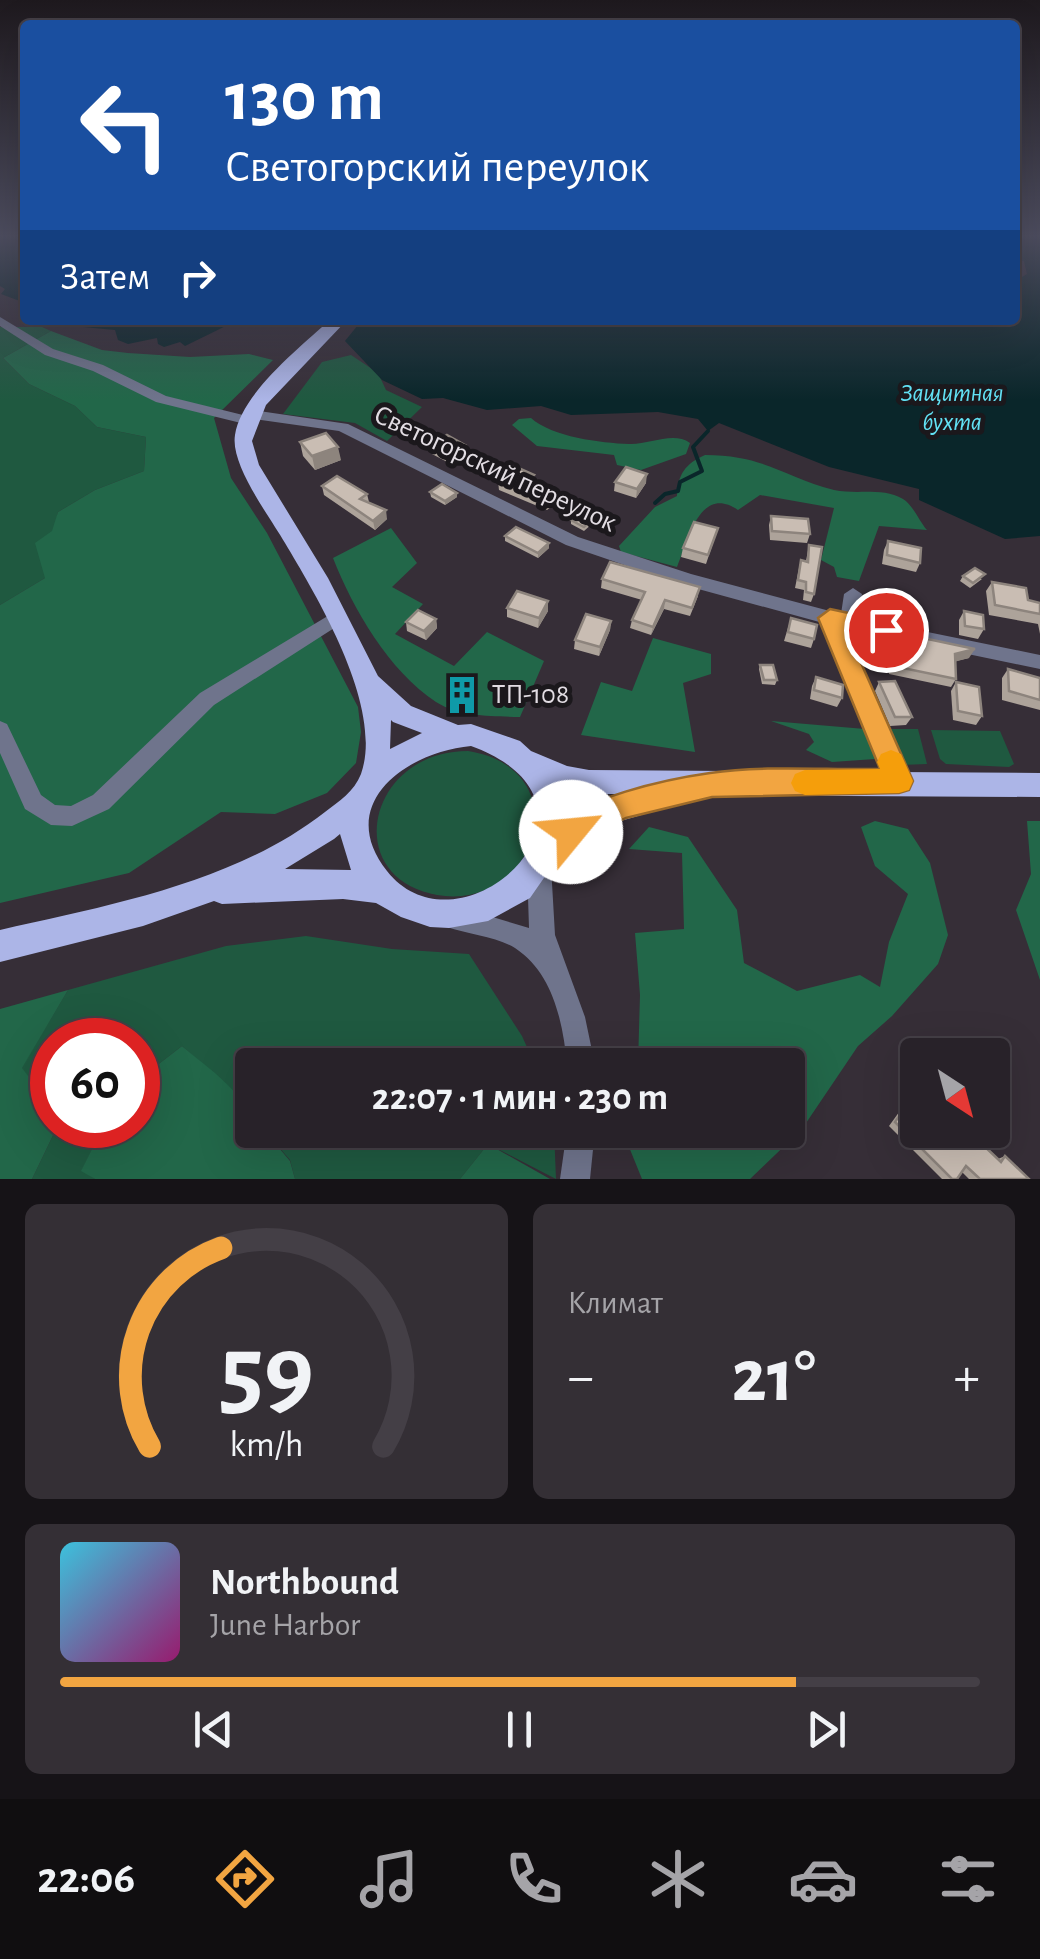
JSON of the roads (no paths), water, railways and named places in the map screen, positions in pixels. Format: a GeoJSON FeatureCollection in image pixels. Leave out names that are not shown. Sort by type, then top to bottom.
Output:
{"type":"FeatureCollection","features":[{"type":"Feature","properties":{"kind":"main road"},"geometry":{"type":"LineString","coordinates":[[334,325],[299,357],[250,418],[243,441],[249,465],[289,529],[369,682],[380,739],[357,815],[358,847],[363,862],[383,889],[409,906],[441,914],[474,911],[505,898],[542,859],[596,816],[712,785]]}},
{"type":"Feature","properties":{"kind":"main road"},"geometry":{"type":"LineString","coordinates":[[369,682],[402,714],[453,734],[486,738],[563,776],[589,782],[1040,784]]}},
{"type":"Feature","properties":{"kind":"main road"},"geometry":{"type":"LineString","coordinates":[[0,946],[71,930],[194,892],[296,850],[333,826],[409,746],[453,734]]}},
{"type":"Feature","properties":{"kind":"main road"},"geometry":{"type":"LineString","coordinates":[[526,759],[550,797],[552,824],[542,859]]}},
{"type":"Feature","properties":{"kind":"main road"},"geometry":{"type":"LineString","coordinates":[[194,892],[296,881],[383,889]]}},
{"type":"Feature","properties":{"kind":"street","name":"Светогорский переулок"},"geometry":{"type":"LineString","coordinates":[[0,321],[49,352],[98,368],[161,398],[250,418],[342,427],[572,542],[840,620],[1040,662]]}},
{"type":"Feature","properties":{"kind":"street"},"geometry":{"type":"LineString","coordinates":[[853,594],[840,620],[899,781]]}},
{"type":"Feature","properties":{"kind":"street"},"geometry":{"type":"LineString","coordinates":[[0,730],[33,802],[51,815],[72,816],[101,802],[207,699],[336,618]]}},
{"type":"Feature","properties":{"kind":"street"},"geometry":{"type":"LineString","coordinates":[[542,859],[539,915],[545,944],[572,1012],[577,1048]]}},
{"type":"Feature","properties":{"kind":"street"},"geometry":{"type":"LineString","coordinates":[[441,914],[521,938],[562,982]]}},
{"type":"Feature","properties":{"kind":"street"},"geometry":{"type":"LineString","coordinates":[[575,1179],[579,1148]]}},
{"type":"Feature","properties":{"kind":"water"},"geometry":{"type":"Polygon","coordinates":[[[4,290],[20,290],[20,301],[1,294],[4,290]]]}},
{"type":"Feature","properties":{"kind":"water","name":"Защитная бухта"},"geometry":{"type":"Polygon","coordinates":[[[1020,290],[1040,290],[1040,536],[1005,539],[919,500],[919,489],[829,467],[719,423],[708,431],[698,419],[658,412],[571,415],[541,406],[487,410],[443,398],[422,399],[382,380],[345,341],[358,325],[1020,325],[1020,290]]]}},
{"type":"Feature","properties":{"kind":"water"},"geometry":{"type":"Polygon","coordinates":[[[228,325],[185,346],[180,342],[164,347],[157,338],[128,344],[118,340],[115,330],[83,327],[228,325]]]}},
{"type":"Feature","properties":{"kind":"waterway"},"geometry":{"type":"LineString","coordinates":[[655,503],[665,494],[678,491],[680,482],[702,471],[693,447],[708,431]]}},
{"type":"Feature","properties":{"kind":"place","name":"ТП-108"},"geometry":{"type":"Point","coordinates":[462,695]}}]}
